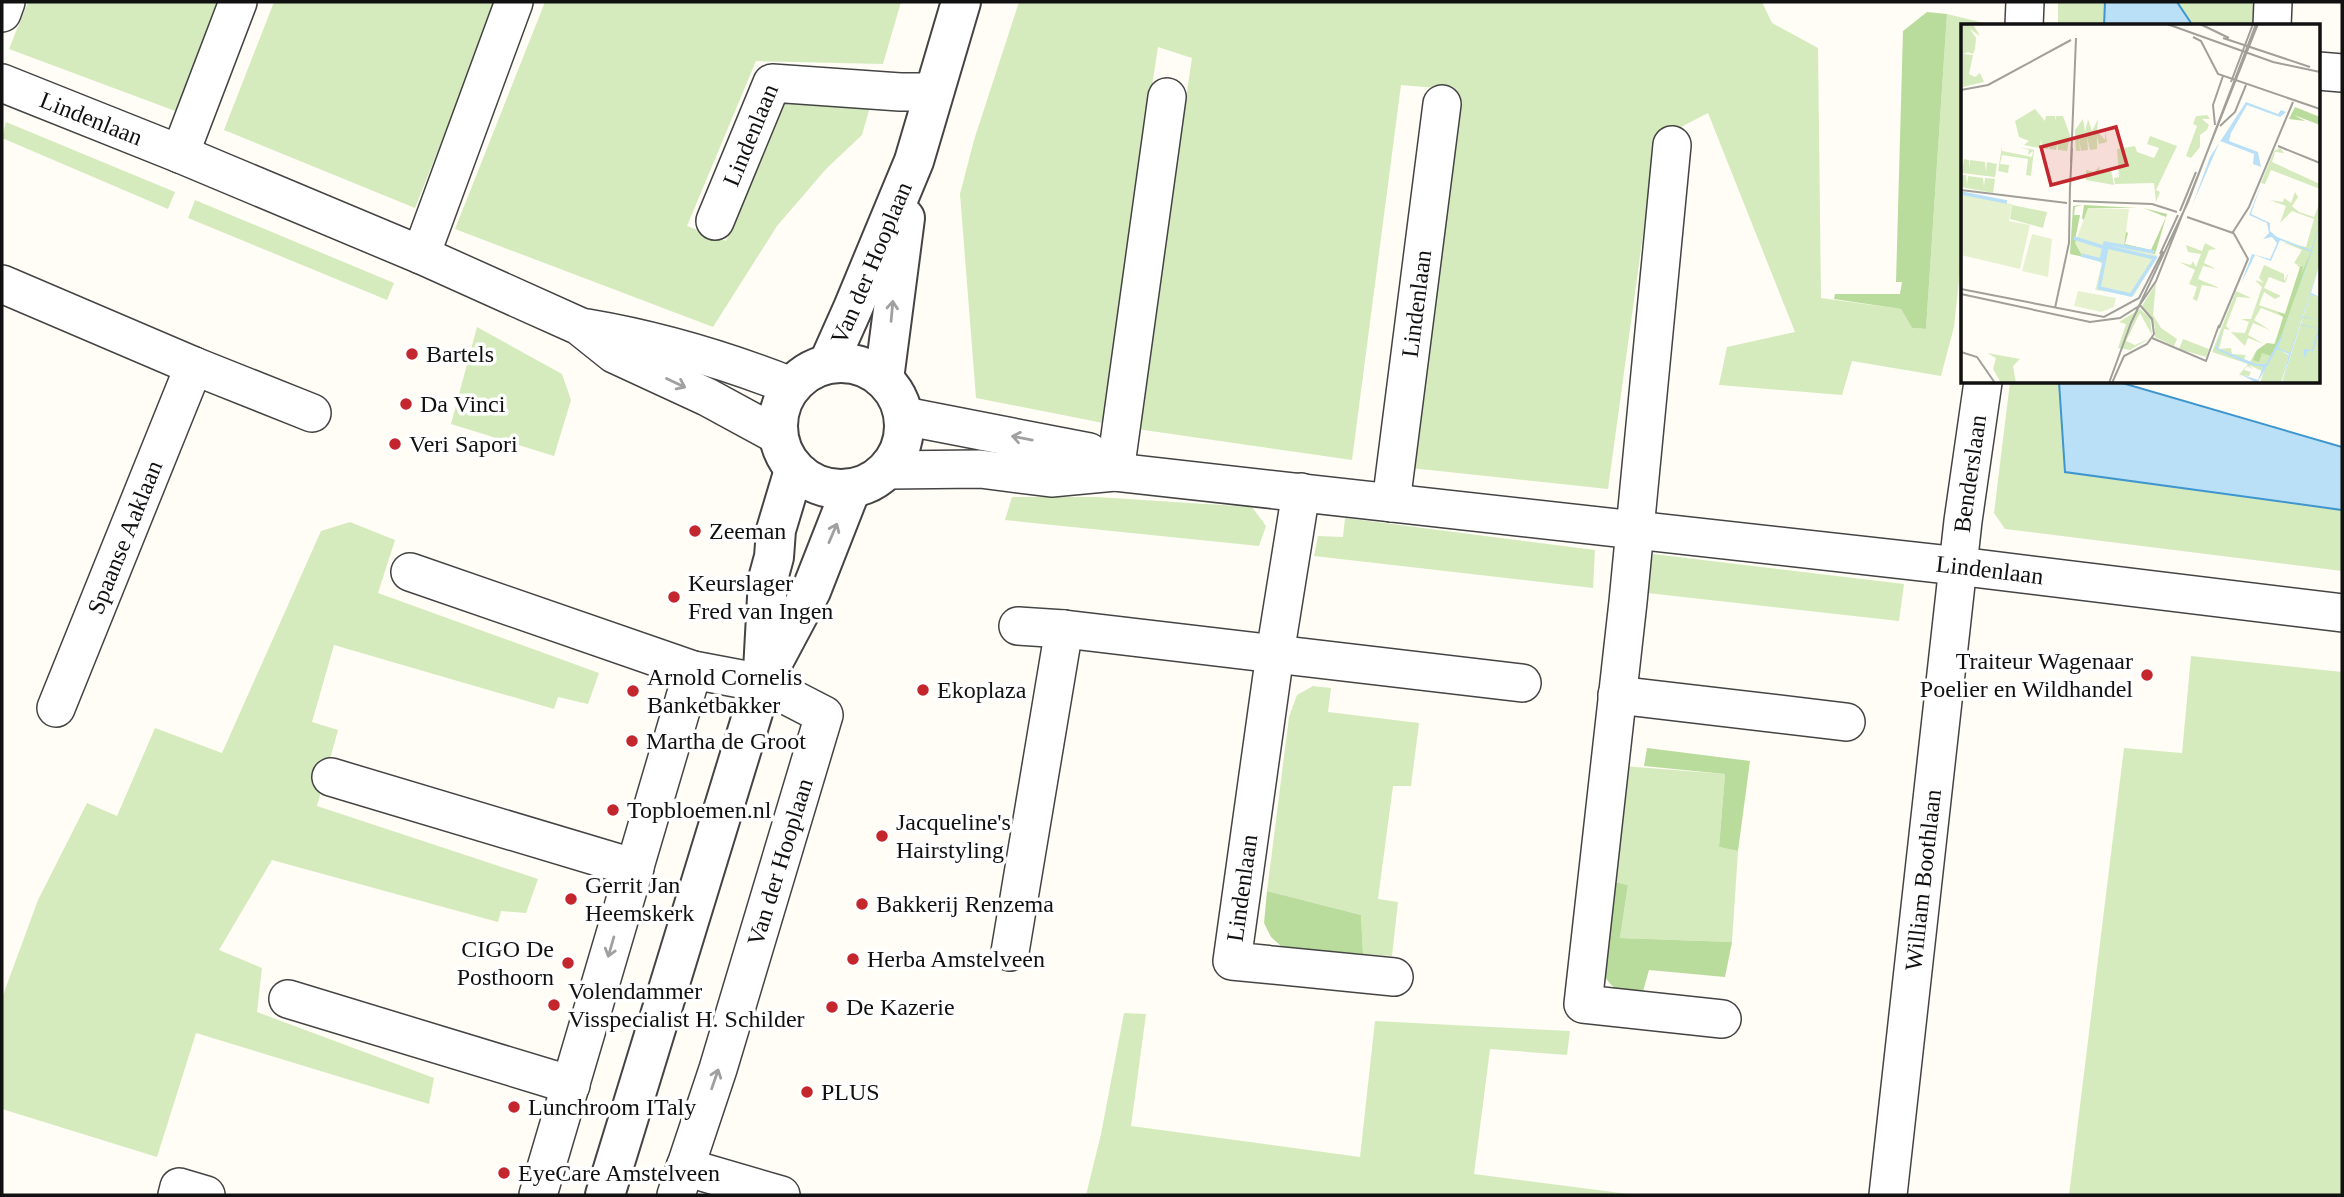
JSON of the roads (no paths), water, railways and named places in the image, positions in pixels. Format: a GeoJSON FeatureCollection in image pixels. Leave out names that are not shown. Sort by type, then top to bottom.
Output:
{"type":"FeatureCollection","features":[{"type":"Feature","properties":{"kind":"street"},"geometry":{"type":"LineString","coordinates":[[2,13],[6,2]]}},
{"type":"Feature","properties":{"kind":"street"},"geometry":{"type":"LineString","coordinates":[[180,153],[238,2]]}},
{"type":"Feature","properties":{"kind":"street"},"geometry":{"type":"LineString","coordinates":[[421,255],[514,2]]}},
{"type":"Feature","properties":{"kind":"street","name":"Van der Hooplaan"},"geometry":{"type":"LineString","coordinates":[[828,364],[914,161],[961,2]]}},
{"type":"Feature","properties":{"kind":"street"},"geometry":{"type":"LineString","coordinates":[[2024,24],[2025,2]]}},
{"type":"Feature","properties":{"kind":"street"},"geometry":{"type":"LineString","coordinates":[[2272,24],[2273,2]]}},
{"type":"Feature","properties":{"kind":"street"},"geometry":{"type":"LineString","coordinates":[[2320,71],[2342,73]]}},
{"type":"Feature","properties":{"kind":"street","name":"Lindenlaan"},"geometry":{"type":"LineString","coordinates":[[2,83],[180,153],[421,255],[579,326],[645,338],[739,365],[791,386]]}},
{"type":"Feature","properties":{"kind":"street","name":"Lindenlaan"},"geometry":{"type":"LineString","coordinates":[[715,221],[772,83],[934,92]]}},
{"type":"Feature","properties":{"kind":"street"},"geometry":{"type":"LineString","coordinates":[[1115,472],[1167,97]]}},
{"type":"Feature","properties":{"kind":"street","name":"Lindenlaan"},"geometry":{"type":"LineString","coordinates":[[1391,503],[1441,104]]}},
{"type":"Feature","properties":{"kind":"street"},"geometry":{"type":"LineString","coordinates":[[1672,145],[1636,530],[1583,1004],[1722,1019]]}},
{"type":"Feature","properties":{"kind":"street","name":"Van der Hooplaan"},"geometry":{"type":"LineString","coordinates":[[884,379],[914,161]]}},
{"type":"Feature","properties":{"kind":"street"},"geometry":{"type":"LineString","coordinates":[[2,284],[312,413]]}},
{"type":"Feature","properties":{"kind":"street","name":"Lindenlaan"},"geometry":{"type":"LineString","coordinates":[[579,326],[614,354],[707,397],[777,435]]}},
{"type":"Feature","properties":{"kind":"street"},"geometry":{"type":"LineString","coordinates":[[828,364],[858,365],[884,379],[897,396],[904,416],[904,436],[898,454],[888,470],[871,482],[851,489],[831,489],[811,483],[794,470],[783,454],[777,435],[779,408],[791,386],[808,371],[828,364]]}},
{"type":"Feature","properties":{"kind":"street","name":"Spaanse Aaklaan"},"geometry":{"type":"LineString","coordinates":[[56,708],[194,366]]}},
{"type":"Feature","properties":{"kind":"street","name":"Benderslaan"},"geometry":{"type":"LineString","coordinates":[[1958,566],[1983,383]]}},
{"type":"Feature","properties":{"kind":"street","name":"Lindenlaan"},"geometry":{"type":"LineString","coordinates":[[904,416],[1089,452],[1115,472]]}},
{"type":"Feature","properties":{"kind":"street","name":"Lindenlaan"},"geometry":{"type":"LineString","coordinates":[[888,470],[980,469],[1051,478],[1115,472],[1958,566],[2342,613]]}},
{"type":"Feature","properties":{"kind":"street"},"geometry":{"type":"LineString","coordinates":[[762,683],[768,579],[774,557],[776,530],[794,470]]}},
{"type":"Feature","properties":{"kind":"street"},"geometry":{"type":"LineString","coordinates":[[605,1195],[762,683],[811,591],[851,489]]}},
{"type":"Feature","properties":{"kind":"street","name":"Lindenlaan"},"geometry":{"type":"LineString","coordinates":[[1301,492],[1275,654],[1232,961],[1394,977]]}},
{"type":"Feature","properties":{"kind":"street","name":"William Boothlaan"},"geometry":{"type":"LineString","coordinates":[[1888,1195],[1958,566]]}},
{"type":"Feature","properties":{"kind":"street","name":"Van der Hooplaan"},"geometry":{"type":"LineString","coordinates":[[410,572],[693,670],[762,683],[824,715],[718,1069],[680,1181]]}},
{"type":"Feature","properties":{"kind":"street"},"geometry":{"type":"LineString","coordinates":[[1018,626],[1065,629],[1522,683]]}},
{"type":"Feature","properties":{"kind":"street"},"geometry":{"type":"LineString","coordinates":[[1010,952],[1065,629]]}},
{"type":"Feature","properties":{"kind":"street"},"geometry":{"type":"LineString","coordinates":[[538,1195],[693,670]]}},
{"type":"Feature","properties":{"kind":"street"},"geometry":{"type":"LineString","coordinates":[[1617,695],[1846,722]]}},
{"type":"Feature","properties":{"kind":"street"},"geometry":{"type":"LineString","coordinates":[[331,777],[635,869]]}},
{"type":"Feature","properties":{"kind":"street"},"geometry":{"type":"LineString","coordinates":[[288,999],[571,1085]]}},
{"type":"Feature","properties":{"kind":"street"},"geometry":{"type":"LineString","coordinates":[[680,1181],[781,1195]]}},
{"type":"Feature","properties":{"kind":"street"},"geometry":{"type":"LineString","coordinates":[[177,1195],[179,1187],[206,1195]]}},
{"type":"Feature","properties":{"kind":"water"},"geometry":{"type":"Polygon","coordinates":[[[2105,2],[2177,2],[2192,24],[2104,24],[2105,2]]]}},
{"type":"Feature","properties":{"kind":"water"},"geometry":{"type":"Polygon","coordinates":[[[2059,383],[2122,383],[2342,447],[2342,510],[2065,472],[2059,383]]]}},
{"type":"Feature","properties":{"kind":"place","name":"Bartels"},"geometry":{"type":"Point","coordinates":[412,354]}},
{"type":"Feature","properties":{"kind":"place","name":"Da Vinci"},"geometry":{"type":"Point","coordinates":[406,404]}},
{"type":"Feature","properties":{"kind":"place","name":"Veri Sapori"},"geometry":{"type":"Point","coordinates":[395,444]}},
{"type":"Feature","properties":{"kind":"place","name":"Zeeman"},"geometry":{"type":"Point","coordinates":[695,531]}},
{"type":"Feature","properties":{"kind":"place","name":"Keurslager Fred van Ingen"},"geometry":{"type":"Point","coordinates":[674,597]}},
{"type":"Feature","properties":{"kind":"place","name":"Traiteur Wagenaar Poelier en Wildhandel"},"geometry":{"type":"Point","coordinates":[2147,675]}},
{"type":"Feature","properties":{"kind":"place","name":"Ekoplaza"},"geometry":{"type":"Point","coordinates":[923,690]}},
{"type":"Feature","properties":{"kind":"place","name":"Arnold Cornelis Banketbakker"},"geometry":{"type":"Point","coordinates":[633,691]}},
{"type":"Feature","properties":{"kind":"place","name":"Martha de Groot"},"geometry":{"type":"Point","coordinates":[632,741]}},
{"type":"Feature","properties":{"kind":"place","name":"Topbloemen.nl"},"geometry":{"type":"Point","coordinates":[613,810]}},
{"type":"Feature","properties":{"kind":"place","name":"Jacqueline's Hairstyling"},"geometry":{"type":"Point","coordinates":[882,836]}},
{"type":"Feature","properties":{"kind":"place","name":"Gerrit Jan Heemskerk"},"geometry":{"type":"Point","coordinates":[571,899]}},
{"type":"Feature","properties":{"kind":"place","name":"Bakkerij Renzema"},"geometry":{"type":"Point","coordinates":[862,904]}},
{"type":"Feature","properties":{"kind":"place","name":"Herba Amstelveen"},"geometry":{"type":"Point","coordinates":[853,959]}},
{"type":"Feature","properties":{"kind":"place","name":"CIGO De Posthoorn"},"geometry":{"type":"Point","coordinates":[568,963]}},
{"type":"Feature","properties":{"kind":"place","name":"Volendammer Visspecialist H. Schilder"},"geometry":{"type":"Point","coordinates":[554,1005]}},
{"type":"Feature","properties":{"kind":"place","name":"De Kazerie"},"geometry":{"type":"Point","coordinates":[832,1007]}},
{"type":"Feature","properties":{"kind":"place","name":"PLUS"},"geometry":{"type":"Point","coordinates":[807,1092]}},
{"type":"Feature","properties":{"kind":"place","name":"Lunchroom ITaly"},"geometry":{"type":"Point","coordinates":[514,1107]}},
{"type":"Feature","properties":{"kind":"place","name":"EyeCare Amstelveen"},"geometry":{"type":"Point","coordinates":[504,1173]}}]}
